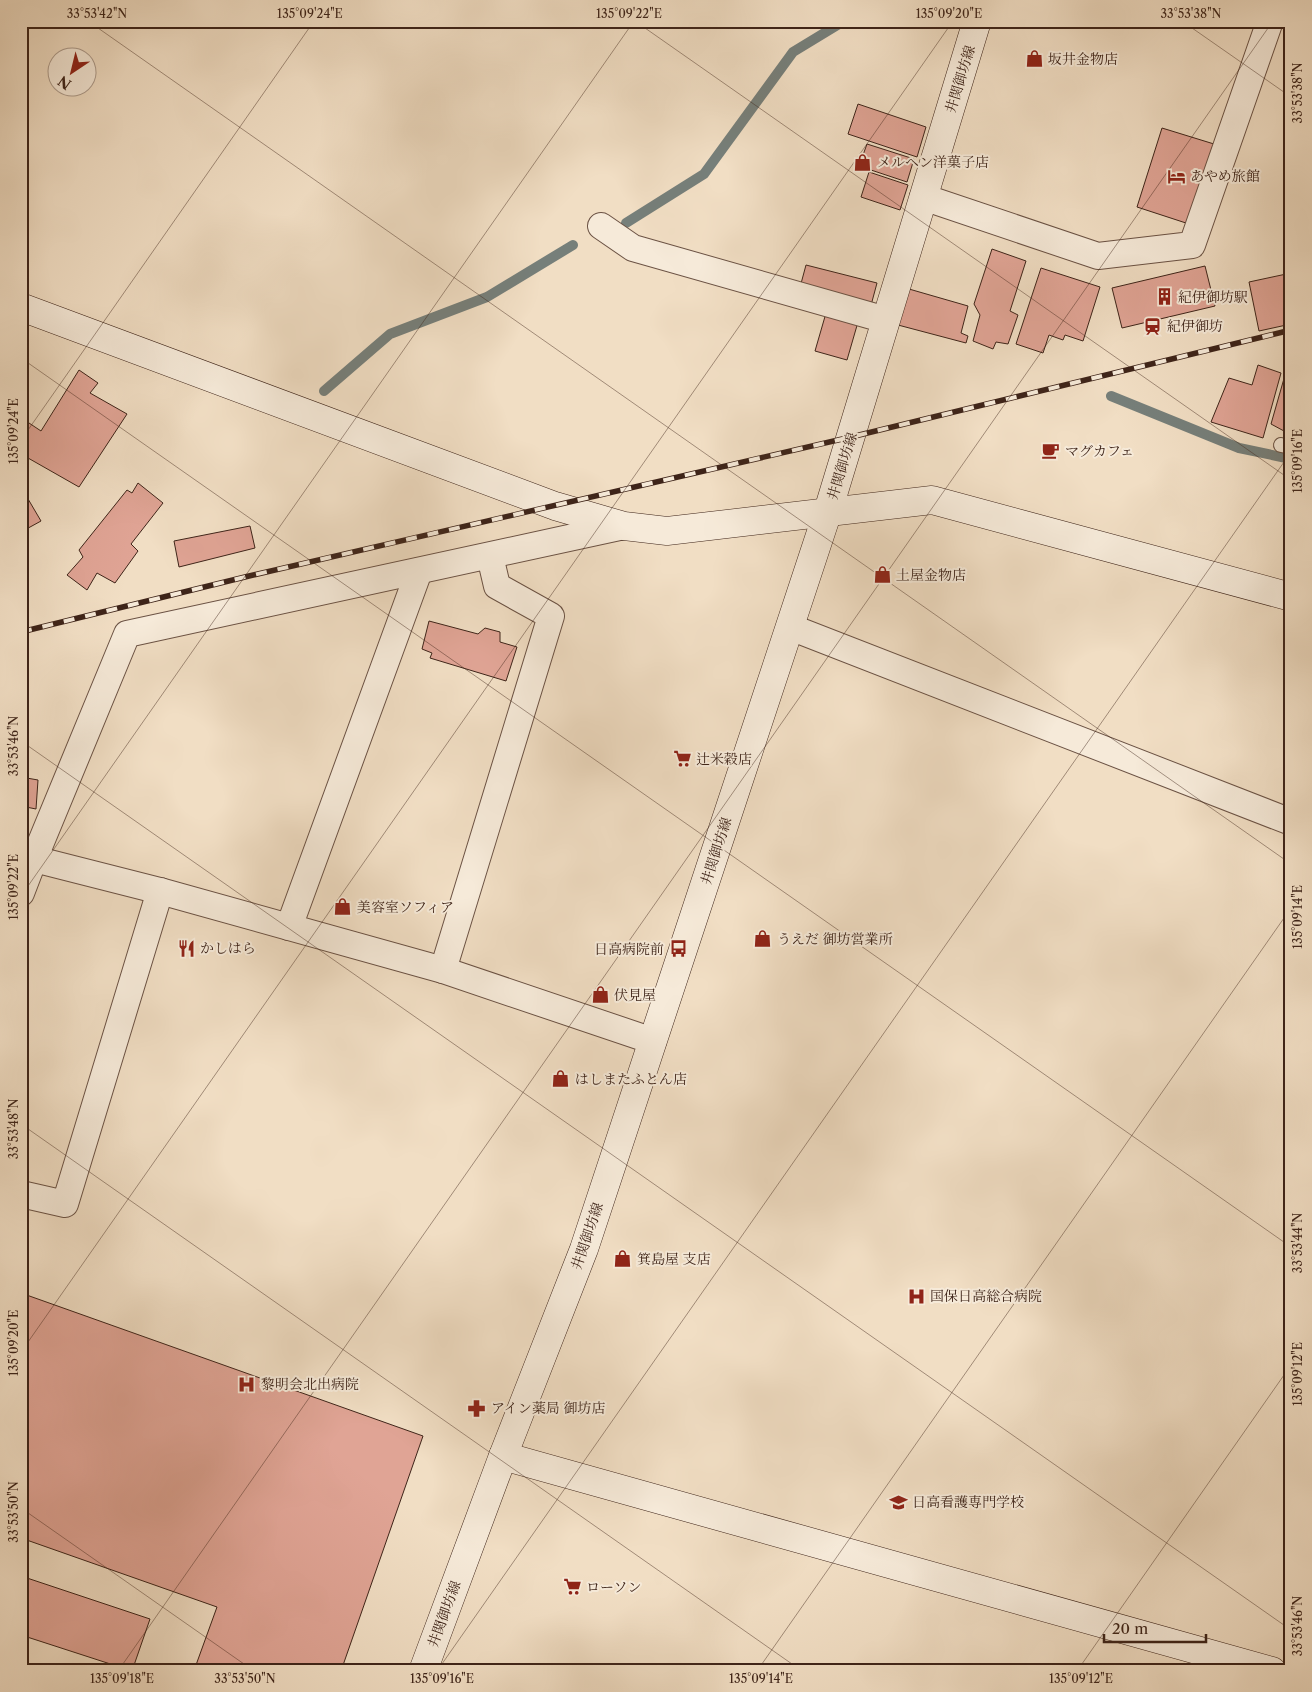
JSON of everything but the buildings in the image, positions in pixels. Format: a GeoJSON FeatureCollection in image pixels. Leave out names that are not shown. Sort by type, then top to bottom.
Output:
{"type":"FeatureCollection","features":[{"type":"Feature","properties":{"kind":"street","name":"井関御坊線"},"geometry":{"type":"LineString","coordinates":[[423,1671],[503,1456],[584,1249],[828,511],[977,21]]}},
{"type":"Feature","properties":{"kind":"street"},"geometry":{"type":"LineString","coordinates":[[923,197],[1098,256],[1192,245],[1270,21]]}},
{"type":"Feature","properties":{"kind":"street"},"geometry":{"type":"LineString","coordinates":[[601,226],[634,248],[886,320]]}},
{"type":"Feature","properties":{"kind":"street"},"geometry":{"type":"LineString","coordinates":[[21,307],[556,506],[624,526],[667,530],[932,500],[1291,597]]}},
{"type":"Feature","properties":{"kind":"street"},"geometry":{"type":"LineString","coordinates":[[21,893],[28,858],[127,634],[624,526]]}},
{"type":"Feature","properties":{"kind":"street"},"geometry":{"type":"LineString","coordinates":[[443,970],[551,616],[497,586],[490,556]]}},
{"type":"Feature","properties":{"kind":"street"},"geometry":{"type":"LineString","coordinates":[[289,927],[418,571]]}},
{"type":"Feature","properties":{"kind":"street"},"geometry":{"type":"LineString","coordinates":[[790,627],[1291,822]]}},
{"type":"Feature","properties":{"kind":"street"},"geometry":{"type":"LineString","coordinates":[[28,858],[160,891],[443,970],[652,1041]]}},
{"type":"Feature","properties":{"kind":"street"},"geometry":{"type":"LineString","coordinates":[[21,1194],[64,1204],[160,891]]}},
{"type":"Feature","properties":{"kind":"street"},"geometry":{"type":"LineString","coordinates":[[503,1456],[1272,1671]]}},
{"type":"Feature","properties":{"kind":"waterway"},"geometry":{"type":"LineString","coordinates":[[626,223],[704,174],[793,52],[844,21]]}},
{"type":"Feature","properties":{"kind":"waterway"},"geometry":{"type":"LineString","coordinates":[[324,391],[390,334],[487,297],[573,245]]}},
{"type":"Feature","properties":{"kind":"waterway"},"geometry":{"type":"LineString","coordinates":[[1111,396],[1239,448],[1291,459]]}},
{"type":"Feature","properties":{"kind":"railway"},"geometry":{"type":"LineString","coordinates":[[21,632],[249,576],[851,437],[1291,330]]}},
{"type":"Feature","properties":{"kind":"place","name":"坂井金物店"},"geometry":{"type":"Point","coordinates":[1034,59]}},
{"type":"Feature","properties":{"kind":"place","name":"メルヘン洋菓子店"},"geometry":{"type":"Point","coordinates":[863,162]}},
{"type":"Feature","properties":{"kind":"place","name":"あやめ旅館"},"geometry":{"type":"Point","coordinates":[1176,176]}},
{"type":"Feature","properties":{"kind":"place","name":"紀伊御坊駅"},"geometry":{"type":"Point","coordinates":[1164,297]}},
{"type":"Feature","properties":{"kind":"place","name":"紀伊御坊"},"geometry":{"type":"Point","coordinates":[1153,326]}},
{"type":"Feature","properties":{"kind":"place","name":"マグカフェ"},"geometry":{"type":"Point","coordinates":[1051,451]}},
{"type":"Feature","properties":{"kind":"place","name":"土屋金物店"},"geometry":{"type":"Point","coordinates":[882,575]}},
{"type":"Feature","properties":{"kind":"place","name":"辻米穀店"},"geometry":{"type":"Point","coordinates":[682,759]}},
{"type":"Feature","properties":{"kind":"place","name":"美容室ソフィア"},"geometry":{"type":"Point","coordinates":[343,907]}},
{"type":"Feature","properties":{"kind":"place","name":"うえだ 御坊営業所"},"geometry":{"type":"Point","coordinates":[763,939]}},
{"type":"Feature","properties":{"kind":"place","name":"かしはら"},"geometry":{"type":"Point","coordinates":[186,948]}},
{"type":"Feature","properties":{"kind":"place","name":"日高病院前"},"geometry":{"type":"Point","coordinates":[678,949]}},
{"type":"Feature","properties":{"kind":"place","name":"伏見屋"},"geometry":{"type":"Point","coordinates":[600,995]}},
{"type":"Feature","properties":{"kind":"place","name":"はしまたふとん店"},"geometry":{"type":"Point","coordinates":[561,1079]}},
{"type":"Feature","properties":{"kind":"place","name":"箕島屋 支店"},"geometry":{"type":"Point","coordinates":[623,1259]}},
{"type":"Feature","properties":{"kind":"place","name":"国保日高総合病院"},"geometry":{"type":"Point","coordinates":[916,1296]}},
{"type":"Feature","properties":{"kind":"place","name":"黎明会北出病院"},"geometry":{"type":"Point","coordinates":[247,1384]}},
{"type":"Feature","properties":{"kind":"place","name":"アイン薬局 御坊店"},"geometry":{"type":"Point","coordinates":[477,1408]}},
{"type":"Feature","properties":{"kind":"place","name":"日高看護専門学校"},"geometry":{"type":"Point","coordinates":[898,1502]}},
{"type":"Feature","properties":{"kind":"place","name":"ローソン"},"geometry":{"type":"Point","coordinates":[572,1587]}}]}
